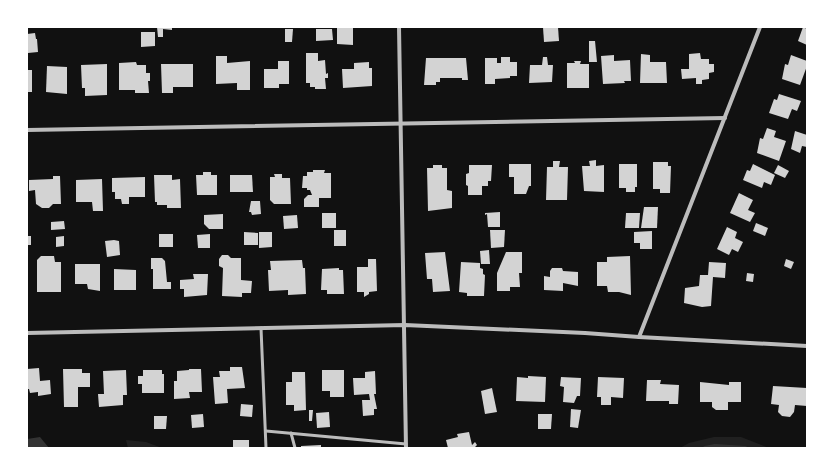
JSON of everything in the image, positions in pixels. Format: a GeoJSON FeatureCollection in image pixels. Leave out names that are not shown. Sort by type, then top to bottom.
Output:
{"type":"FeatureCollection","features":[{"type":"Feature","properties":{"kind":"street"},"geometry":{"type":"LineString","coordinates":[[399,27],[399,124],[405,325],[406,446]]}},
{"type":"Feature","properties":{"kind":"street"},"geometry":{"type":"LineString","coordinates":[[639,338],[726,118],[760,27]]}},
{"type":"Feature","properties":{"kind":"street"},"geometry":{"type":"LineString","coordinates":[[27,130],[726,118]]}},
{"type":"Feature","properties":{"kind":"street"},"geometry":{"type":"LineString","coordinates":[[27,333],[405,325],[585,333],[639,338],[807,346]]}},
{"type":"Feature","properties":{"kind":"lane"},"geometry":{"type":"LineString","coordinates":[[261,328],[266,448]]}},
{"type":"Feature","properties":{"kind":"lane"},"geometry":{"type":"LineString","coordinates":[[266,431],[406,446]]}},
{"type":"Feature","properties":{"kind":"lane"},"geometry":{"type":"LineString","coordinates":[[291,434],[295,448]]}},
{"type":"Feature","properties":{"kind":"shaded area"},"geometry":{"type":"Polygon","coordinates":[[[40,437],[49,448],[27,448],[27,439],[40,437]]]}},
{"type":"Feature","properties":{"kind":"shaded area"},"geometry":{"type":"Polygon","coordinates":[[[714,437],[741,437],[769,448],[680,448],[689,443],[714,437]]]}},
{"type":"Feature","properties":{"kind":"shaded area"},"geometry":{"type":"Polygon","coordinates":[[[126,440],[146,442],[162,448],[128,448],[126,440]]]}},
{"type":"Feature","properties":{"kind":"building"},"geometry":{"type":"Polygon","coordinates":[[[157,27],[172,27],[172,30],[163,29],[163,37],[158,37],[157,27]]]}},
{"type":"Feature","properties":{"kind":"building"},"geometry":{"type":"Polygon","coordinates":[[[543,27],[558,27],[559,41],[544,42],[543,27]]]}},
{"type":"Feature","properties":{"kind":"building"},"geometry":{"type":"Polygon","coordinates":[[[803,27],[807,29],[807,45],[798,41],[803,27]]]}},
{"type":"Feature","properties":{"kind":"building"},"geometry":{"type":"Polygon","coordinates":[[[337,28],[353,28],[353,45],[337,44],[337,28]]]}},
{"type":"Feature","properties":{"kind":"building"},"geometry":{"type":"Polygon","coordinates":[[[285,29],[293,29],[292,42],[285,42],[285,29]]]}},
{"type":"Feature","properties":{"kind":"building"},"geometry":{"type":"Polygon","coordinates":[[[316,29],[332,29],[333,40],[316,41],[316,29]]]}},
{"type":"Feature","properties":{"kind":"building"},"geometry":{"type":"Polygon","coordinates":[[[141,32],[155,32],[155,46],[141,47],[141,32]]]}},
{"type":"Feature","properties":{"kind":"building"},"geometry":{"type":"Polygon","coordinates":[[[35,33],[38,52],[28,53],[27,34],[35,33]]]}},
{"type":"Feature","properties":{"kind":"building"},"geometry":{"type":"Polygon","coordinates":[[[589,41],[595,41],[597,62],[589,62],[589,41]]]}},
{"type":"Feature","properties":{"kind":"building"},"geometry":{"type":"Polygon","coordinates":[[[306,53],[318,53],[318,61],[325,60],[326,74],[328,73],[328,78],[325,78],[326,89],[315,89],[315,87],[310,87],[310,83],[306,83],[306,53]]]}},
{"type":"Feature","properties":{"kind":"building"},"geometry":{"type":"Polygon","coordinates":[[[700,53],[701,59],[709,59],[709,64],[714,64],[714,72],[709,73],[709,79],[702,80],[702,84],[696,84],[696,78],[682,79],[681,69],[689,69],[689,54],[700,53]]]}},
{"type":"Feature","properties":{"kind":"building"},"geometry":{"type":"Polygon","coordinates":[[[641,54],[650,55],[650,62],[666,62],[667,83],[640,83],[641,54]]]}},
{"type":"Feature","properties":{"kind":"building"},"geometry":{"type":"Polygon","coordinates":[[[614,55],[614,61],[630,60],[631,81],[624,81],[625,83],[603,84],[601,56],[614,55]]]}},
{"type":"Feature","properties":{"kind":"building"},"geometry":{"type":"Polygon","coordinates":[[[791,55],[807,61],[807,66],[800,85],[782,79],[785,64],[788,65],[791,55]]]}},
{"type":"Feature","properties":{"kind":"building"},"geometry":{"type":"Polygon","coordinates":[[[216,56],[227,56],[227,63],[250,61],[250,90],[237,90],[237,83],[216,84],[216,56]]]}},
{"type":"Feature","properties":{"kind":"building"},"geometry":{"type":"Polygon","coordinates":[[[501,57],[510,57],[510,62],[517,62],[517,76],[495,79],[495,84],[485,84],[485,58],[497,58],[497,63],[501,63],[501,57]]]}},
{"type":"Feature","properties":{"kind":"building"},"geometry":{"type":"Polygon","coordinates":[[[543,57],[547,57],[548,65],[553,65],[552,82],[529,83],[530,65],[542,65],[543,57]]]}},
{"type":"Feature","properties":{"kind":"building"},"geometry":{"type":"Polygon","coordinates":[[[426,58],[466,58],[468,80],[462,80],[462,78],[440,78],[440,82],[436,82],[436,85],[424,85],[426,58]]]}},
{"type":"Feature","properties":{"kind":"building"},"geometry":{"type":"Polygon","coordinates":[[[278,61],[289,61],[289,84],[279,84],[279,88],[264,88],[264,69],[278,69],[278,61]]]}},
{"type":"Feature","properties":{"kind":"building"},"geometry":{"type":"Polygon","coordinates":[[[574,61],[581,61],[580,64],[589,64],[589,88],[567,88],[567,63],[575,63],[574,61]]]}},
{"type":"Feature","properties":{"kind":"building"},"geometry":{"type":"Polygon","coordinates":[[[136,62],[137,65],[146,65],[146,73],[150,73],[150,81],[148,81],[149,93],[135,93],[135,90],[119,90],[119,63],[136,62]]]}},
{"type":"Feature","properties":{"kind":"building"},"geometry":{"type":"Polygon","coordinates":[[[369,62],[369,68],[372,68],[372,86],[343,88],[342,69],[354,69],[354,63],[369,62]]]}},
{"type":"Feature","properties":{"kind":"building"},"geometry":{"type":"Polygon","coordinates":[[[107,64],[107,95],[85,96],[85,88],[82,88],[81,65],[107,64]]]}},
{"type":"Feature","properties":{"kind":"building"},"geometry":{"type":"Polygon","coordinates":[[[161,64],[193,64],[193,87],[173,87],[173,93],[162,93],[161,64]]]}},
{"type":"Feature","properties":{"kind":"building"},"geometry":{"type":"Polygon","coordinates":[[[47,66],[67,67],[67,94],[46,92],[47,66]]]}},
{"type":"Feature","properties":{"kind":"building"},"geometry":{"type":"Polygon","coordinates":[[[27,70],[32,70],[32,92],[27,92],[27,70]]]}},
{"type":"Feature","properties":{"kind":"building"},"geometry":{"type":"Polygon","coordinates":[[[779,94],[801,101],[797,111],[792,109],[788,119],[769,113],[774,99],[777,100],[779,94]]]}},
{"type":"Feature","properties":{"kind":"building"},"geometry":{"type":"Polygon","coordinates":[[[767,128],[776,131],[774,137],[786,141],[779,161],[757,153],[760,138],[763,139],[767,128]]]}},
{"type":"Feature","properties":{"kind":"building"},"geometry":{"type":"Polygon","coordinates":[[[795,131],[807,135],[807,147],[802,146],[800,153],[791,149],[795,131]]]}},
{"type":"Feature","properties":{"kind":"building"},"geometry":{"type":"Polygon","coordinates":[[[596,160],[596,166],[604,165],[604,192],[584,191],[582,166],[590,166],[589,161],[596,160]]]}},
{"type":"Feature","properties":{"kind":"building"},"geometry":{"type":"Polygon","coordinates":[[[553,161],[560,161],[559,167],[568,167],[567,200],[546,200],[547,167],[553,167],[553,161]]]}},
{"type":"Feature","properties":{"kind":"building"},"geometry":{"type":"Polygon","coordinates":[[[653,162],[668,162],[668,166],[671,166],[670,193],[660,193],[660,189],[653,189],[653,162]]]}},
{"type":"Feature","properties":{"kind":"building"},"geometry":{"type":"Polygon","coordinates":[[[509,164],[531,164],[531,186],[529,186],[526,194],[514,194],[514,177],[509,177],[509,164]]]}},
{"type":"Feature","properties":{"kind":"building"},"geometry":{"type":"Polygon","coordinates":[[[619,164],[637,164],[637,187],[635,187],[635,192],[626,192],[626,188],[619,188],[619,164]]]}},
{"type":"Feature","properties":{"kind":"building"},"geometry":{"type":"Polygon","coordinates":[[[753,164],[775,175],[771,185],[764,182],[762,188],[743,180],[747,170],[750,171],[753,164]]]}},
{"type":"Feature","properties":{"kind":"building"},"geometry":{"type":"Polygon","coordinates":[[[433,165],[442,165],[442,168],[447,168],[447,190],[452,191],[452,208],[428,211],[427,168],[433,168],[433,165]]]}},
{"type":"Feature","properties":{"kind":"building"},"geometry":{"type":"Polygon","coordinates":[[[469,165],[492,165],[491,181],[488,181],[488,186],[482,186],[482,195],[468,195],[466,174],[469,173],[469,165]]]}},
{"type":"Feature","properties":{"kind":"building"},"geometry":{"type":"Polygon","coordinates":[[[778,165],[789,171],[785,178],[774,173],[778,165]]]}},
{"type":"Feature","properties":{"kind":"building"},"geometry":{"type":"Polygon","coordinates":[[[313,170],[325,170],[324,173],[331,173],[331,198],[319,198],[319,207],[304,207],[304,199],[308,195],[312,195],[310,190],[307,190],[307,188],[302,188],[303,176],[307,176],[307,172],[313,172],[313,170]]]}},
{"type":"Feature","properties":{"kind":"building"},"geometry":{"type":"Polygon","coordinates":[[[203,172],[211,172],[211,175],[217,175],[217,195],[197,195],[196,175],[203,175],[203,172]]]}},
{"type":"Feature","properties":{"kind":"building"},"geometry":{"type":"Polygon","coordinates":[[[274,174],[282,174],[282,178],[290,178],[291,204],[274,204],[270,200],[270,177],[275,177],[274,174]]]}},
{"type":"Feature","properties":{"kind":"building"},"geometry":{"type":"Polygon","coordinates":[[[154,175],[172,175],[172,180],[180,179],[181,208],[167,208],[167,205],[157,205],[157,202],[155,202],[154,175]]]}},
{"type":"Feature","properties":{"kind":"building"},"geometry":{"type":"Polygon","coordinates":[[[230,175],[252,175],[253,192],[230,192],[230,175]]]}},
{"type":"Feature","properties":{"kind":"building"},"geometry":{"type":"Polygon","coordinates":[[[53,176],[60,176],[61,204],[53,204],[49,208],[42,208],[36,204],[35,190],[29,191],[29,180],[53,179],[53,176]]]}},
{"type":"Feature","properties":{"kind":"building"},"geometry":{"type":"Polygon","coordinates":[[[145,177],[145,197],[129,197],[129,204],[122,204],[121,199],[115,199],[115,192],[112,192],[112,178],[145,177]]]}},
{"type":"Feature","properties":{"kind":"building"},"geometry":{"type":"Polygon","coordinates":[[[102,179],[103,211],[93,211],[92,202],[76,202],[76,180],[102,179]]]}},
{"type":"Feature","properties":{"kind":"building"},"geometry":{"type":"Polygon","coordinates":[[[739,193],[753,200],[748,210],[755,213],[750,222],[730,213],[739,193]]]}},
{"type":"Feature","properties":{"kind":"building"},"geometry":{"type":"Polygon","coordinates":[[[251,201],[260,201],[261,214],[252,215],[251,212],[249,212],[251,201]]]}},
{"type":"Feature","properties":{"kind":"building"},"geometry":{"type":"Polygon","coordinates":[[[644,207],[658,207],[657,228],[641,228],[644,207]]]}},
{"type":"Feature","properties":{"kind":"building"},"geometry":{"type":"Polygon","coordinates":[[[500,212],[500,227],[488,227],[487,214],[485,215],[485,213],[500,212]]]}},
{"type":"Feature","properties":{"kind":"building"},"geometry":{"type":"Polygon","coordinates":[[[322,213],[336,213],[336,228],[322,228],[322,213]]]}},
{"type":"Feature","properties":{"kind":"building"},"geometry":{"type":"Polygon","coordinates":[[[626,213],[640,213],[639,228],[625,228],[626,213]]]}},
{"type":"Feature","properties":{"kind":"building"},"geometry":{"type":"Polygon","coordinates":[[[223,214],[223,229],[209,229],[204,224],[204,215],[223,214]]]}},
{"type":"Feature","properties":{"kind":"building"},"geometry":{"type":"Polygon","coordinates":[[[297,215],[298,228],[284,229],[283,216],[297,215]]]}},
{"type":"Feature","properties":{"kind":"building"},"geometry":{"type":"Polygon","coordinates":[[[64,221],[65,229],[51,230],[51,222],[64,221]]]}},
{"type":"Feature","properties":{"kind":"building"},"geometry":{"type":"Polygon","coordinates":[[[756,223],[768,228],[765,236],[753,231],[756,223]]]}},
{"type":"Feature","properties":{"kind":"building"},"geometry":{"type":"Polygon","coordinates":[[[727,227],[737,232],[735,238],[743,242],[738,252],[732,249],[729,255],[717,249],[727,227]]]}},
{"type":"Feature","properties":{"kind":"building"},"geometry":{"type":"Polygon","coordinates":[[[334,230],[346,230],[346,246],[334,246],[334,230]]]}},
{"type":"Feature","properties":{"kind":"building"},"geometry":{"type":"Polygon","coordinates":[[[490,230],[505,230],[504,247],[491,248],[490,230]]]}},
{"type":"Feature","properties":{"kind":"building"},"geometry":{"type":"Polygon","coordinates":[[[652,231],[652,249],[640,249],[640,243],[634,243],[634,232],[652,231]]]}},
{"type":"Feature","properties":{"kind":"building"},"geometry":{"type":"Polygon","coordinates":[[[244,232],[258,233],[258,245],[244,245],[244,232]]]}},
{"type":"Feature","properties":{"kind":"building"},"geometry":{"type":"Polygon","coordinates":[[[259,232],[272,232],[272,247],[259,248],[259,232]]]}},
{"type":"Feature","properties":{"kind":"building"},"geometry":{"type":"Polygon","coordinates":[[[159,234],[173,234],[173,247],[159,247],[159,234]]]}},
{"type":"Feature","properties":{"kind":"building"},"geometry":{"type":"Polygon","coordinates":[[[210,234],[210,248],[198,248],[197,235],[210,234]]]}},
{"type":"Feature","properties":{"kind":"building"},"geometry":{"type":"Polygon","coordinates":[[[27,236],[31,236],[31,245],[27,245],[27,236]]]}},
{"type":"Feature","properties":{"kind":"building"},"geometry":{"type":"Polygon","coordinates":[[[64,236],[64,246],[56,247],[56,237],[64,236]]]}},
{"type":"Feature","properties":{"kind":"building"},"geometry":{"type":"Polygon","coordinates":[[[105,241],[119,241],[120,255],[107,257],[105,241]]]}},
{"type":"Feature","properties":{"kind":"building"},"geometry":{"type":"Polygon","coordinates":[[[489,250],[490,264],[481,264],[480,251],[489,250]]]}},
{"type":"Feature","properties":{"kind":"building"},"geometry":{"type":"Polygon","coordinates":[[[445,252],[450,291],[433,292],[432,279],[427,279],[425,253],[445,252]]]}},
{"type":"Feature","properties":{"kind":"building"},"geometry":{"type":"Polygon","coordinates":[[[506,252],[522,252],[522,273],[519,273],[520,287],[510,287],[510,291],[497,291],[497,273],[506,252]]]}},
{"type":"Feature","properties":{"kind":"building"},"geometry":{"type":"Polygon","coordinates":[[[222,255],[228,255],[231,258],[241,258],[241,280],[252,281],[251,293],[242,293],[242,297],[222,296],[223,268],[219,266],[219,259],[222,255]]]}},
{"type":"Feature","properties":{"kind":"building"},"geometry":{"type":"Polygon","coordinates":[[[41,256],[54,256],[55,262],[61,262],[61,292],[37,292],[37,260],[41,256]]]}},
{"type":"Feature","properties":{"kind":"building"},"geometry":{"type":"Polygon","coordinates":[[[630,256],[631,295],[619,292],[608,292],[607,286],[597,286],[597,262],[607,262],[607,257],[630,256]]]}},
{"type":"Feature","properties":{"kind":"building"},"geometry":{"type":"Polygon","coordinates":[[[151,258],[162,258],[165,261],[167,282],[171,282],[171,289],[153,289],[153,269],[151,269],[151,258]]]}},
{"type":"Feature","properties":{"kind":"building"},"geometry":{"type":"Polygon","coordinates":[[[368,259],[376,259],[377,291],[369,292],[369,294],[364,297],[364,292],[357,292],[357,267],[368,267],[368,259]]]}},
{"type":"Feature","properties":{"kind":"building"},"geometry":{"type":"Polygon","coordinates":[[[786,259],[794,262],[791,269],[784,266],[786,259]]]}},
{"type":"Feature","properties":{"kind":"building"},"geometry":{"type":"Polygon","coordinates":[[[302,260],[303,268],[305,268],[306,294],[288,295],[288,290],[269,291],[268,270],[271,270],[270,261],[302,260]]]}},
{"type":"Feature","properties":{"kind":"building"},"geometry":{"type":"Polygon","coordinates":[[[461,262],[480,263],[480,268],[483,269],[483,274],[485,275],[484,296],[467,296],[467,293],[459,292],[461,262]]]}},
{"type":"Feature","properties":{"kind":"building"},"geometry":{"type":"Polygon","coordinates":[[[709,262],[726,263],[725,278],[713,277],[711,306],[702,307],[684,303],[685,288],[699,286],[700,275],[708,275],[709,262]]]}},
{"type":"Feature","properties":{"kind":"building"},"geometry":{"type":"Polygon","coordinates":[[[75,264],[100,264],[100,291],[88,289],[87,284],[75,284],[75,264]]]}},
{"type":"Feature","properties":{"kind":"building"},"geometry":{"type":"Polygon","coordinates":[[[339,268],[339,270],[343,270],[344,294],[327,294],[327,290],[321,290],[322,269],[339,268]]]}},
{"type":"Feature","properties":{"kind":"building"},"geometry":{"type":"Polygon","coordinates":[[[552,268],[562,268],[563,271],[578,272],[578,286],[563,283],[563,291],[544,290],[544,276],[550,277],[550,271],[552,268]]]}},
{"type":"Feature","properties":{"kind":"building"},"geometry":{"type":"Polygon","coordinates":[[[114,269],[136,270],[136,290],[114,290],[114,269]]]}},
{"type":"Feature","properties":{"kind":"building"},"geometry":{"type":"Polygon","coordinates":[[[747,273],[754,274],[753,282],[746,281],[747,273]]]}},
{"type":"Feature","properties":{"kind":"building"},"geometry":{"type":"Polygon","coordinates":[[[193,274],[208,274],[207,295],[184,297],[184,289],[180,289],[180,280],[194,279],[193,274]]]}},
{"type":"Feature","properties":{"kind":"building"},"geometry":{"type":"Polygon","coordinates":[[[230,367],[242,367],[245,388],[227,389],[228,403],[215,404],[213,377],[220,377],[219,371],[230,371],[230,367]]]}},
{"type":"Feature","properties":{"kind":"building"},"geometry":{"type":"Polygon","coordinates":[[[39,368],[40,381],[50,380],[51,394],[38,396],[38,392],[30,393],[29,389],[27,389],[27,369],[39,368]]]}},
{"type":"Feature","properties":{"kind":"building"},"geometry":{"type":"Polygon","coordinates":[[[63,369],[82,369],[82,373],[90,373],[90,387],[78,387],[78,407],[64,407],[63,369]]]}},
{"type":"Feature","properties":{"kind":"building"},"geometry":{"type":"Polygon","coordinates":[[[201,369],[202,392],[189,392],[190,398],[174,399],[174,381],[177,381],[177,371],[201,369]]]}},
{"type":"Feature","properties":{"kind":"building"},"geometry":{"type":"Polygon","coordinates":[[[126,370],[127,395],[123,395],[123,405],[99,407],[98,394],[104,394],[103,371],[126,370]]]}},
{"type":"Feature","properties":{"kind":"building"},"geometry":{"type":"Polygon","coordinates":[[[143,370],[162,370],[162,374],[164,374],[164,393],[142,393],[142,384],[138,384],[138,376],[143,376],[143,370]]]}},
{"type":"Feature","properties":{"kind":"building"},"geometry":{"type":"Polygon","coordinates":[[[322,370],[344,370],[344,397],[330,397],[330,391],[322,391],[322,370]]]}},
{"type":"Feature","properties":{"kind":"building"},"geometry":{"type":"Polygon","coordinates":[[[375,371],[376,394],[374,394],[377,409],[374,409],[374,415],[363,416],[362,400],[370,400],[369,394],[354,395],[353,378],[365,378],[365,372],[375,371]]]}},
{"type":"Feature","properties":{"kind":"building"},"geometry":{"type":"Polygon","coordinates":[[[292,372],[305,372],[306,410],[294,411],[294,405],[286,405],[286,382],[292,382],[292,372]]]}},
{"type":"Feature","properties":{"kind":"building"},"geometry":{"type":"Polygon","coordinates":[[[528,376],[546,377],[545,402],[516,401],[517,377],[528,378],[528,376]]]}},
{"type":"Feature","properties":{"kind":"building"},"geometry":{"type":"Polygon","coordinates":[[[561,377],[581,378],[580,396],[577,396],[574,403],[563,402],[564,387],[560,386],[561,377]]]}},
{"type":"Feature","properties":{"kind":"building"},"geometry":{"type":"Polygon","coordinates":[[[598,377],[624,378],[623,398],[611,397],[611,405],[601,405],[601,397],[597,397],[598,377]]]}},
{"type":"Feature","properties":{"kind":"building"},"geometry":{"type":"Polygon","coordinates":[[[647,380],[661,380],[660,384],[679,385],[678,404],[669,404],[669,401],[646,401],[647,380]]]}},
{"type":"Feature","properties":{"kind":"building"},"geometry":{"type":"Polygon","coordinates":[[[700,382],[729,385],[729,382],[741,382],[741,402],[728,402],[728,410],[716,410],[712,407],[712,402],[700,402],[700,382]]]}},
{"type":"Feature","properties":{"kind":"building"},"geometry":{"type":"Polygon","coordinates":[[[773,386],[807,388],[807,406],[795,405],[794,412],[790,417],[782,416],[778,412],[779,405],[771,404],[773,386]]]}},
{"type":"Feature","properties":{"kind":"building"},"geometry":{"type":"Polygon","coordinates":[[[492,388],[497,412],[485,414],[481,391],[492,388]]]}},
{"type":"Feature","properties":{"kind":"building"},"geometry":{"type":"Polygon","coordinates":[[[241,404],[253,405],[252,417],[240,416],[241,404]]]}},
{"type":"Feature","properties":{"kind":"building"},"geometry":{"type":"Polygon","coordinates":[[[571,409],[581,410],[578,428],[570,427],[571,409]]]}},
{"type":"Feature","properties":{"kind":"building"},"geometry":{"type":"Polygon","coordinates":[[[309,410],[313,410],[312,421],[309,421],[309,410]]]}},
{"type":"Feature","properties":{"kind":"building"},"geometry":{"type":"Polygon","coordinates":[[[329,412],[330,427],[317,428],[316,413],[329,412]]]}},
{"type":"Feature","properties":{"kind":"building"},"geometry":{"type":"Polygon","coordinates":[[[203,414],[204,427],[192,428],[191,415],[203,414]]]}},
{"type":"Feature","properties":{"kind":"building"},"geometry":{"type":"Polygon","coordinates":[[[538,414],[552,414],[551,429],[538,429],[538,414]]]}},
{"type":"Feature","properties":{"kind":"building"},"geometry":{"type":"Polygon","coordinates":[[[154,416],[167,416],[166,429],[154,429],[154,416]]]}},
{"type":"Feature","properties":{"kind":"building"},"geometry":{"type":"Polygon","coordinates":[[[469,432],[472,445],[475,442],[477,445],[474,448],[448,448],[446,440],[458,437],[457,434],[469,432]]]}},
{"type":"Feature","properties":{"kind":"building"},"geometry":{"type":"Polygon","coordinates":[[[233,440],[249,440],[249,448],[233,448],[233,440]]]}},
{"type":"Feature","properties":{"kind":"building"},"geometry":{"type":"Polygon","coordinates":[[[321,445],[321,448],[301,448],[301,446],[321,445]]]}},
{"type":"Feature","properties":{"kind":"waterway"},"geometry":{"type":"LineString","coordinates":[[705,448],[715,446],[745,448]]}}]}
